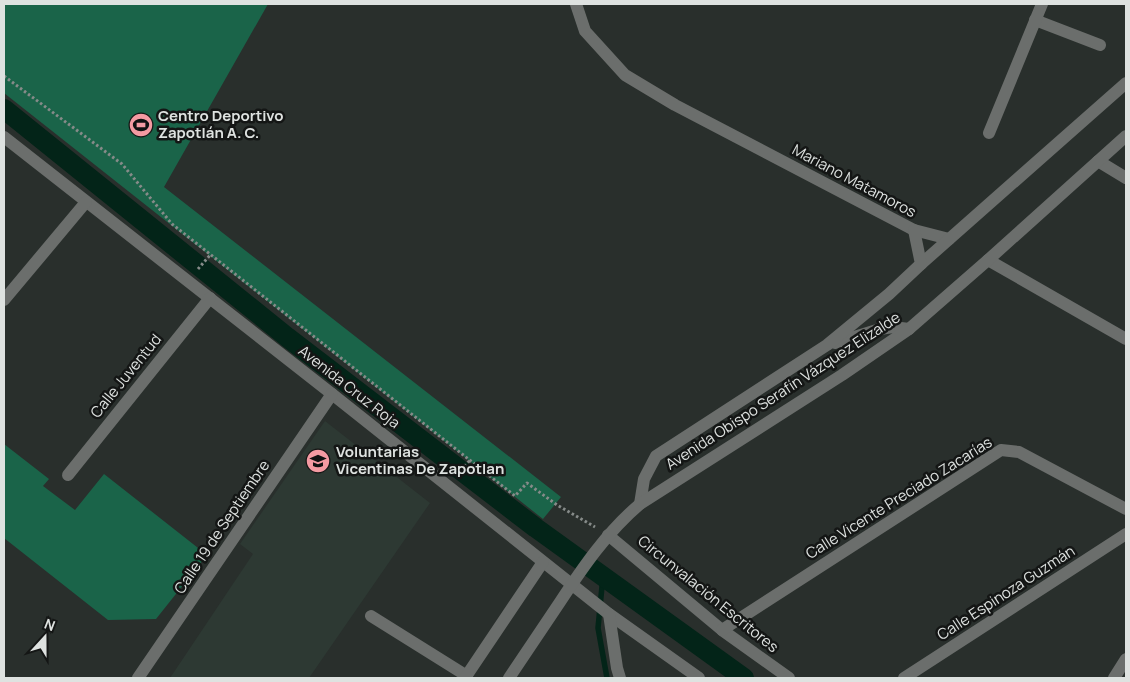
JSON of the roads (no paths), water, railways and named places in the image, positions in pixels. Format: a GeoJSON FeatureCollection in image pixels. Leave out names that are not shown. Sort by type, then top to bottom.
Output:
{"type":"FeatureCollection","features":[{"type":"Feature","properties":{"kind":"street","name":"Mariano Matamoros"},"geometry":{"type":"LineString","coordinates":[[576,4],[585,31],[625,75],[675,106],[914,230],[921,264]]}},
{"type":"Feature","properties":{"kind":"street"},"geometry":{"type":"LineString","coordinates":[[988,133],[1042,4]]}},
{"type":"Feature","properties":{"kind":"street"},"geometry":{"type":"LineString","coordinates":[[1035,20],[1100,45]]}},
{"type":"Feature","properties":{"kind":"street"},"geometry":{"type":"LineString","coordinates":[[640,504],[644,479],[656,456],[827,345],[889,294],[1126,83]]}},
{"type":"Feature","properties":{"kind":"street","name":"Avenida Obispo Serafín Vázquez Elizalde"},"geometry":{"type":"LineString","coordinates":[[509,678],[572,584],[623,518],[640,504],[842,375],[909,329],[1126,136]]}},
{"type":"Feature","properties":{"kind":"street","name":"Avenida Cruz Roja"},"geometry":{"type":"LineString","coordinates":[[4,137],[609,614],[698,678]]}},
{"type":"Feature","properties":{"kind":"street"},"geometry":{"type":"LineString","coordinates":[[1098,161],[1126,178]]}},
{"type":"Feature","properties":{"kind":"street"},"geometry":{"type":"LineString","coordinates":[[4,300],[86,202]]}},
{"type":"Feature","properties":{"kind":"street"},"geometry":{"type":"LineString","coordinates":[[914,230],[949,239]]}},
{"type":"Feature","properties":{"kind":"street"},"geometry":{"type":"LineString","coordinates":[[988,260],[1126,339]]}},
{"type":"Feature","properties":{"kind":"street","name":"Calle Juventud"},"geometry":{"type":"LineString","coordinates":[[68,475],[210,298]]}},
{"type":"Feature","properties":{"kind":"street"},"geometry":{"type":"LineString","coordinates":[[827,345],[880,328],[909,329]]}},
{"type":"Feature","properties":{"kind":"street","name":"Calle 19 de Septiembre"},"geometry":{"type":"LineString","coordinates":[[138,678],[332,394]]}},
{"type":"Feature","properties":{"kind":"street","name":"Calle Vicente Preciado Zacarías"},"geometry":{"type":"LineString","coordinates":[[722,630],[1001,450],[1019,452],[1126,510]]}},
{"type":"Feature","properties":{"kind":"street","name":"Calle Espinoza Guzmán"},"geometry":{"type":"LineString","coordinates":[[904,678],[1126,534]]}},
{"type":"Feature","properties":{"kind":"street","name":"Circunvalación Escritores"},"geometry":{"type":"LineString","coordinates":[[605,539],[722,630],[789,678]]}},
{"type":"Feature","properties":{"kind":"street"},"geometry":{"type":"LineString","coordinates":[[371,616],[466,677],[543,562]]}},
{"type":"Feature","properties":{"kind":"street"},"geometry":{"type":"LineString","coordinates":[[609,614],[620,678]]}},
{"type":"Feature","properties":{"kind":"street"},"geometry":{"type":"LineString","coordinates":[[1114,678],[1125,665]]}},
{"type":"Feature","properties":{"kind":"waterway"},"geometry":{"type":"LineString","coordinates":[[4,109],[287,337],[536,528],[744,678]]}},
{"type":"Feature","properties":{"kind":"waterway"},"geometry":{"type":"LineString","coordinates":[[603,576],[598,628],[607,678]]}},
{"type":"Feature","properties":{"kind":"place","name":"Centro Deportivo Zapotlán A. C."},"geometry":{"type":"Point","coordinates":[141,125]}},
{"type":"Feature","properties":{"kind":"place","name":"Voluntarias Vicentinas De Zapotlan"},"geometry":{"type":"Point","coordinates":[318,461]}}]}
